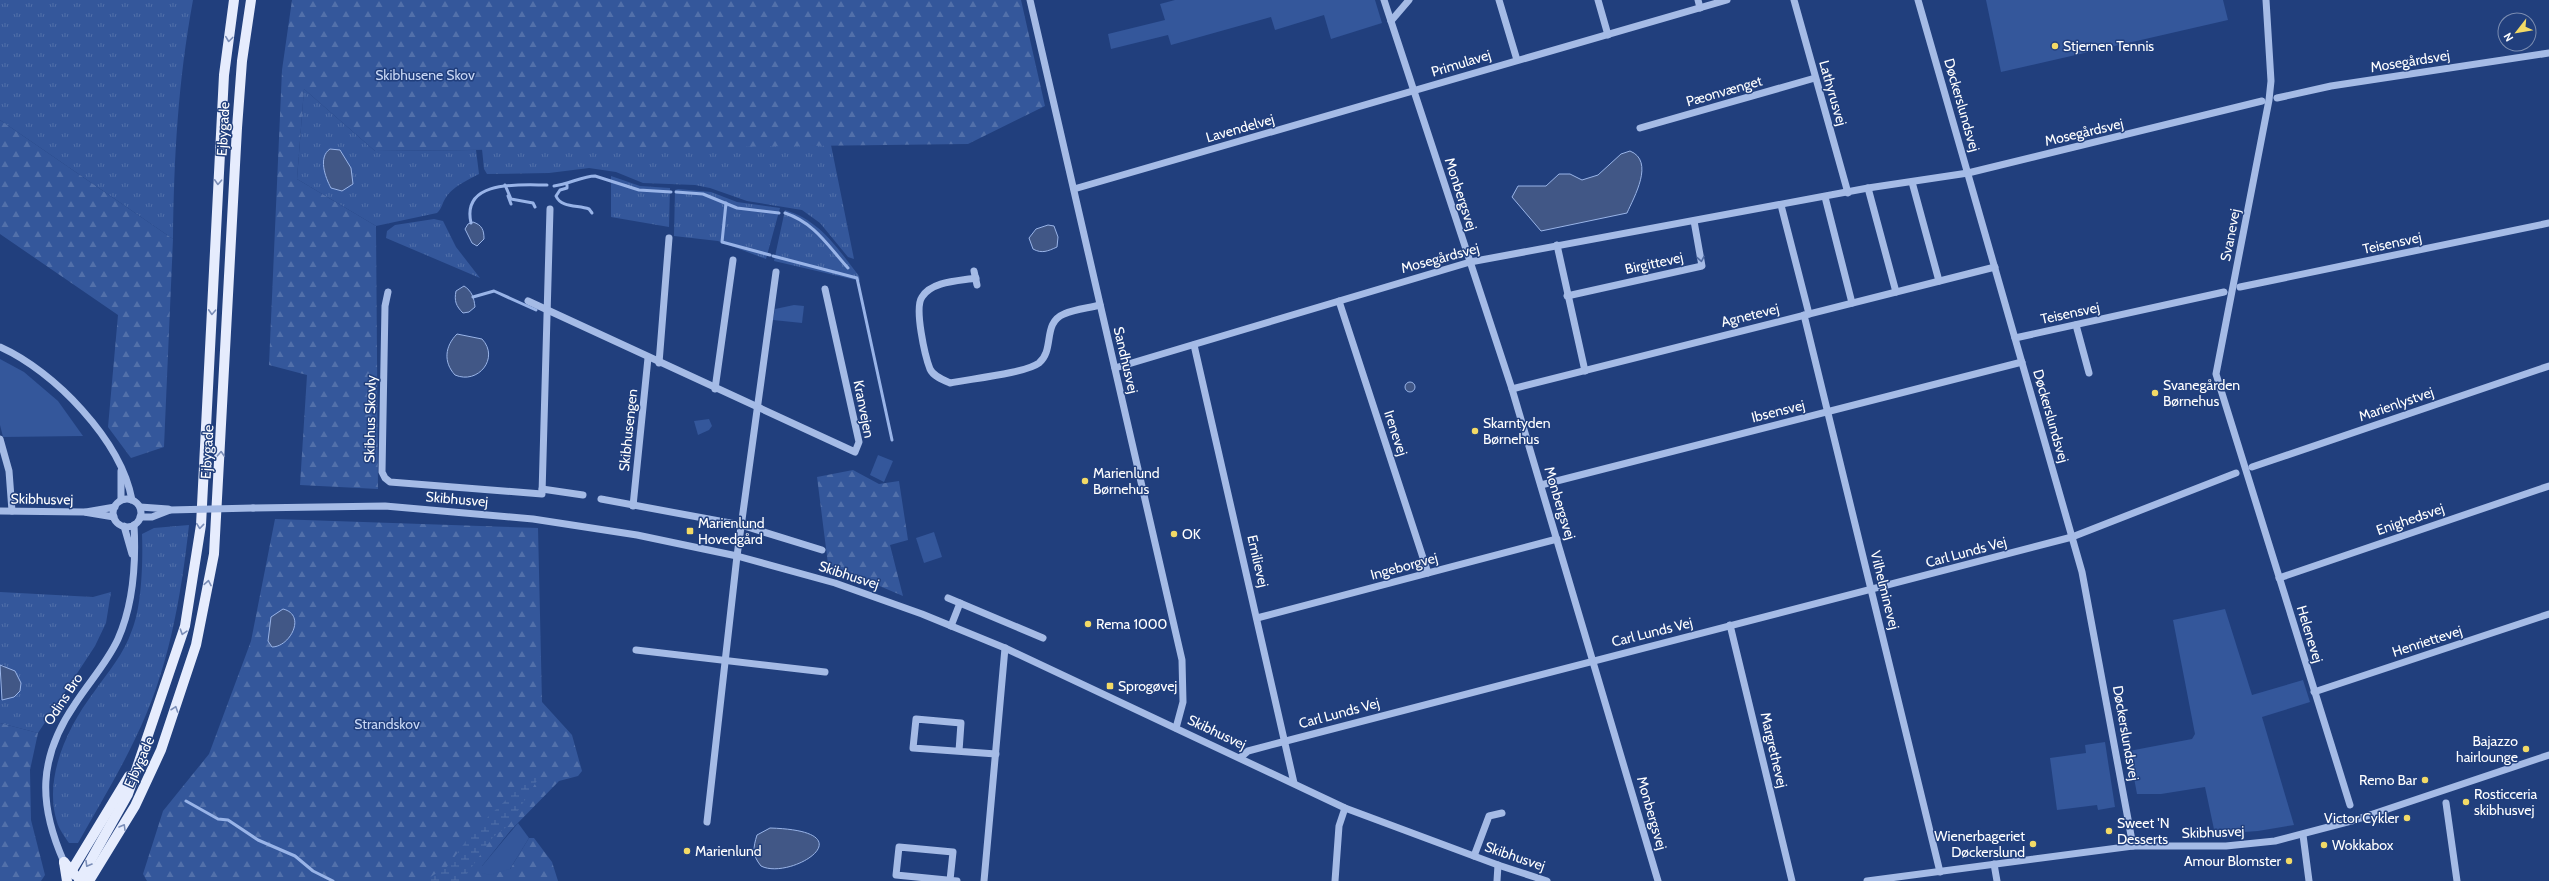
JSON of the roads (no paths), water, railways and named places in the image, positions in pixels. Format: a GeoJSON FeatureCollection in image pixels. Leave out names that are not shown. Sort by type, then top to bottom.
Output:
{"type":"FeatureCollection","features":[{"type":"Feature","properties":{"kind":"main road","name":"Ejbygade"},"geometry":{"type":"LineString","coordinates":[[143,754],[185,626],[201,525],[224,75],[234,0]]}},
{"type":"Feature","properties":{"kind":"main road","name":"Ejbygade"},"geometry":{"type":"LineString","coordinates":[[82,881],[103,861],[135,806],[160,750],[196,645],[214,554],[237,128],[242,61],[251,0]]}},
{"type":"Feature","properties":{"kind":"main road"},"geometry":{"type":"LineString","coordinates":[[72,870],[143,754]]}},
{"type":"Feature","properties":{"kind":"main road"},"geometry":{"type":"LineString","coordinates":[[82,881],[128,794],[143,754]]}},
{"type":"Feature","properties":{"kind":"main road"},"geometry":{"type":"LineString","coordinates":[[100,881],[103,861]]}},
{"type":"Feature","properties":{"kind":"main road","name":"Odins Bro"},"geometry":{"type":"LineString","coordinates":[[64,862],[82,881]]}},
{"type":"Feature","properties":{"kind":"main road","name":"Odins Bro"},"geometry":{"type":"LineString","coordinates":[[64,862],[67,881]]}},
{"type":"Feature","properties":{"kind":"street","name":"Sandhusvej"},"geometry":{"type":"LineString","coordinates":[[1030,0],[1182,660],[1183,702],[1176,728]]}},
{"type":"Feature","properties":{"kind":"street","name":"Monbergsvej"},"geometry":{"type":"LineString","coordinates":[[1384,0],[1512,389],[1658,881]]}},
{"type":"Feature","properties":{"kind":"street"},"geometry":{"type":"LineString","coordinates":[[1390,21],[1409,0]]}},
{"type":"Feature","properties":{"kind":"street"},"geometry":{"type":"LineString","coordinates":[[1500,0],[1517,60]]}},
{"type":"Feature","properties":{"kind":"street"},"geometry":{"type":"LineString","coordinates":[[1598,0],[1608,35]]}},
{"type":"Feature","properties":{"kind":"street"},"geometry":{"type":"LineString","coordinates":[[1698,0],[1700,8]]}},
{"type":"Feature","properties":{"kind":"street","name":"Primulavej"},"geometry":{"type":"LineString","coordinates":[[1414,92],[1517,60],[1727,0]]}},
{"type":"Feature","properties":{"kind":"street","name":"Lathyrusvej"},"geometry":{"type":"LineString","coordinates":[[1794,0],[1848,192]]}},
{"type":"Feature","properties":{"kind":"street","name":"Døckerslundsvej"},"geometry":{"type":"LineString","coordinates":[[1918,0],[2072,537],[2090,610],[2133,846]]}},
{"type":"Feature","properties":{"kind":"street","name":"Svanevej"},"geometry":{"type":"LineString","coordinates":[[2245,470],[2217,385],[2216,363],[2269,100],[2271,80],[2266,0]]}},
{"type":"Feature","properties":{"kind":"street","name":"Mosegårdsvej"},"geometry":{"type":"LineString","coordinates":[[2276,98],[2331,86],[2549,53]]}},
{"type":"Feature","properties":{"kind":"street","name":"Pæonvænget"},"geometry":{"type":"LineString","coordinates":[[1640,128],[1816,78]]}},
{"type":"Feature","properties":{"kind":"street","name":"Lavendelvej"},"geometry":{"type":"LineString","coordinates":[[1074,189],[1414,92]]}},
{"type":"Feature","properties":{"kind":"street","name":"Mosegårdsvej"},"geometry":{"type":"LineString","coordinates":[[1115,368],[1470,262],[1868,188],[1968,173],[2262,101]]}},
{"type":"Feature","properties":{"kind":"street"},"geometry":{"type":"LineString","coordinates":[[1912,182],[1939,281]]}},
{"type":"Feature","properties":{"kind":"street"},"geometry":{"type":"LineString","coordinates":[[1868,188],[1896,292]]}},
{"type":"Feature","properties":{"kind":"street"},"geometry":{"type":"LineString","coordinates":[[1825,197],[1852,303]]}},
{"type":"Feature","properties":{"kind":"street"},"geometry":{"type":"LineString","coordinates":[[1781,205],[1807,315]]}},
{"type":"Feature","properties":{"kind":"street"},"geometry":{"type":"LineString","coordinates":[[542,489],[550,209]]}},
{"type":"Feature","properties":{"kind":"street","name":"Birgittevej"},"geometry":{"type":"LineString","coordinates":[[1566,296],[1702,266],[1694,221]]}},
{"type":"Feature","properties":{"kind":"street","name":"Teisensvej"},"geometry":{"type":"LineString","coordinates":[[2240,287],[2549,223]]}},
{"type":"Feature","properties":{"kind":"street"},"geometry":{"type":"LineString","coordinates":[[659,363],[669,238]]}},
{"type":"Feature","properties":{"kind":"street"},"geometry":{"type":"LineString","coordinates":[[1557,245],[1566,296],[1585,371]]}},
{"type":"Feature","properties":{"kind":"street"},"geometry":{"type":"LineString","coordinates":[[715,389],[733,260]]}},
{"type":"Feature","properties":{"kind":"street","name":"Agnetevej"},"geometry":{"type":"LineString","coordinates":[[1512,389],[1995,267]]}},
{"type":"Feature","properties":{"kind":"street"},"geometry":{"type":"LineString","coordinates":[[707,822],[737,556],[776,272]]}},
{"type":"Feature","properties":{"kind":"street"},"geometry":{"type":"LineString","coordinates":[[976,278],[936,286],[921,297],[918,308],[931,370],[941,379],[950,383],[1034,366],[1041,361],[1046,353],[1050,327],[1057,319],[1064,314],[1100,306]]}},
{"type":"Feature","properties":{"kind":"street","name":"Kranvejen"},"geometry":{"type":"LineString","coordinates":[[528,301],[715,389],[856,452],[859,442],[825,289]]}},
{"type":"Feature","properties":{"kind":"street","name":"Skibhus Skovly"},"geometry":{"type":"LineString","coordinates":[[388,292],[385,306],[382,472],[385,478],[390,482],[542,494],[542,489],[583,495]]}},
{"type":"Feature","properties":{"kind":"street","name":"Teisensvej"},"geometry":{"type":"LineString","coordinates":[[2015,338],[2224,292]]}},
{"type":"Feature","properties":{"kind":"street","name":"Irenevej"},"geometry":{"type":"LineString","coordinates":[[1338,301],[1428,573]]}},
{"type":"Feature","properties":{"kind":"street","name":"Vilhelminevej"},"geometry":{"type":"LineString","coordinates":[[1807,315],[1828,412],[1940,872]]}},
{"type":"Feature","properties":{"kind":"street"},"geometry":{"type":"LineString","coordinates":[[2076,325],[2089,373]]}},
{"type":"Feature","properties":{"kind":"street","name":"Emilievej"},"geometry":{"type":"LineString","coordinates":[[1194,345],[1286,741],[1294,783]]}},
{"type":"Feature","properties":{"kind":"street"},"geometry":{"type":"LineString","coordinates":[[0,347],[43,374],[79,407],[101,434],[121,468],[130,487],[132,500],[140,507],[140,517],[134,525],[124,526],[114,517],[114,507],[121,500],[132,500]]}},
{"type":"Feature","properties":{"kind":"street","name":"Skibhusengen"},"geometry":{"type":"LineString","coordinates":[[633,506],[648,358]]}},
{"type":"Feature","properties":{"kind":"street","name":"Ibsensvej"},"geometry":{"type":"LineString","coordinates":[[1541,485],[2022,362]]}},
{"type":"Feature","properties":{"kind":"street","name":"Marienlystvej"},"geometry":{"type":"LineString","coordinates":[[2252,467],[2549,366]]}},
{"type":"Feature","properties":{"kind":"street"},"geometry":{"type":"LineString","coordinates":[[0,439],[8,471],[12,511]]}},
{"type":"Feature","properties":{"kind":"street"},"geometry":{"type":"LineString","coordinates":[[121,468],[121,500]]}},
{"type":"Feature","properties":{"kind":"street","name":"Helenevej"},"geometry":{"type":"LineString","coordinates":[[2245,470],[2350,805]]}},
{"type":"Feature","properties":{"kind":"street"},"geometry":{"type":"LineString","coordinates":[[2072,537],[2236,473]]}},
{"type":"Feature","properties":{"kind":"street","name":"Enighedsvej"},"geometry":{"type":"LineString","coordinates":[[2279,578],[2549,486]]}},
{"type":"Feature","properties":{"kind":"street"},"geometry":{"type":"LineString","coordinates":[[601,499],[741,525],[822,550]]}},
{"type":"Feature","properties":{"kind":"street","name":"Skibhusvej"},"geometry":{"type":"LineString","coordinates":[[140,507],[170,510],[385,506],[533,519],[637,535],[737,556],[835,583],[951,626],[1005,648],[1345,808],[1498,865],[1547,881]]}},
{"type":"Feature","properties":{"kind":"street","name":"Skibhusvej"},"geometry":{"type":"LineString","coordinates":[[84,512],[114,507]]}},
{"type":"Feature","properties":{"kind":"street","name":"Skibhusvej"},"geometry":{"type":"LineString","coordinates":[[140,517],[152,517],[170,510]]}},
{"type":"Feature","properties":{"kind":"street","name":"Skibhusvej"},"geometry":{"type":"LineString","coordinates":[[0,511],[84,512],[114,517]]}},
{"type":"Feature","properties":{"kind":"street","name":"Odins Bro"},"geometry":{"type":"LineString","coordinates":[[64,862],[47,812],[46,783],[48,760],[56,733],[106,662],[118,639],[128,611],[134,525]]}},
{"type":"Feature","properties":{"kind":"street","name":"Odins Bro"},"geometry":{"type":"LineString","coordinates":[[124,526],[133,556]]}},
{"type":"Feature","properties":{"kind":"street","name":"Carl Lunds Vej"},"geometry":{"type":"LineString","coordinates":[[1241,758],[1248,751],[1593,660],[2072,537]]}},
{"type":"Feature","properties":{"kind":"street","name":"Ingeborgvej"},"geometry":{"type":"LineString","coordinates":[[1257,618],[1557,539]]}},
{"type":"Feature","properties":{"kind":"street"},"geometry":{"type":"LineString","coordinates":[[948,598],[1043,638]]}},
{"type":"Feature","properties":{"kind":"street"},"geometry":{"type":"LineString","coordinates":[[951,626],[960,603]]}},
{"type":"Feature","properties":{"kind":"street","name":"Henriettevej"},"geometry":{"type":"LineString","coordinates":[[2314,692],[2549,614]]}},
{"type":"Feature","properties":{"kind":"street","name":"Margrethevej"},"geometry":{"type":"LineString","coordinates":[[1730,625],[1792,881]]}},
{"type":"Feature","properties":{"kind":"street"},"geometry":{"type":"LineString","coordinates":[[984,881],[1005,648]]}},
{"type":"Feature","properties":{"kind":"street"},"geometry":{"type":"LineString","coordinates":[[636,650],[825,672]]}},
{"type":"Feature","properties":{"kind":"street"},"geometry":{"type":"LineString","coordinates":[[959,751],[961,723],[916,720],[913,748],[996,754]]}},
{"type":"Feature","properties":{"kind":"street","name":"Skibhusvej"},"geometry":{"type":"LineString","coordinates":[[1867,881],[2133,846],[2226,846],[2303,835],[2375,814],[2549,755]]}},
{"type":"Feature","properties":{"kind":"street"},"geometry":{"type":"LineString","coordinates":[[2446,803],[2457,881]]}},
{"type":"Feature","properties":{"kind":"street"},"geometry":{"type":"LineString","coordinates":[[1335,881],[1339,826],[1345,808]]}},
{"type":"Feature","properties":{"kind":"street","name":"Skibhusvej"},"geometry":{"type":"LineString","coordinates":[[1474,856],[1489,816],[1502,812]]}},
{"type":"Feature","properties":{"kind":"street"},"geometry":{"type":"LineString","coordinates":[[2303,835],[2309,881]]}},
{"type":"Feature","properties":{"kind":"street"},"geometry":{"type":"LineString","coordinates":[[899,847],[953,852],[953,881],[896,875],[899,847]]}},
{"type":"Feature","properties":{"kind":"street"},"geometry":{"type":"LineString","coordinates":[[1994,864],[1997,881]]}},
{"type":"Feature","properties":{"kind":"street"},"geometry":{"type":"LineString","coordinates":[[1497,881],[1498,865]]}},
{"type":"Feature","properties":{"kind":"street"},"geometry":{"type":"LineString","coordinates":[[67,881],[72,870]]}},
{"type":"Feature","properties":{"kind":"waterway"},"geometry":{"type":"LineString","coordinates":[[554,186],[595,176],[639,190],[671,192]]}},
{"type":"Feature","properties":{"kind":"waterway"},"geometry":{"type":"LineString","coordinates":[[505,185],[511,199],[533,203],[535,207]]}},
{"type":"Feature","properties":{"kind":"waterway"},"geometry":{"type":"LineString","coordinates":[[471,223],[470,209],[475,198],[484,192],[509,185],[547,185]]}},
{"type":"Feature","properties":{"kind":"waterway"},"geometry":{"type":"LineString","coordinates":[[567,185],[567,188],[560,190],[556,196],[558,200],[570,206],[589,209],[592,213]]}},
{"type":"Feature","properties":{"kind":"waterway"},"geometry":{"type":"LineString","coordinates":[[676,192],[703,194],[737,208],[779,213]]}},
{"type":"Feature","properties":{"kind":"waterway"},"geometry":{"type":"LineString","coordinates":[[508,196],[511,204]]}},
{"type":"Feature","properties":{"kind":"waterway"},"geometry":{"type":"LineString","coordinates":[[726,203],[722,242],[770,255]]}},
{"type":"Feature","properties":{"kind":"waterway"},"geometry":{"type":"LineString","coordinates":[[785,213],[796,217],[813,229],[848,268]]}},
{"type":"Feature","properties":{"kind":"waterway"},"geometry":{"type":"LineString","coordinates":[[773,256],[857,278],[892,440]]}},
{"type":"Feature","properties":{"kind":"waterway"},"geometry":{"type":"LineString","coordinates":[[473,297],[494,291],[536,310]]}},
{"type":"Feature","properties":{"kind":"waterway"},"geometry":{"type":"LineString","coordinates":[[186,801],[218,819],[228,820],[258,840],[295,856],[313,871],[333,881]]}},
{"type":"Feature","properties":{"kind":"place","name":"Stjernen Tennis"},"geometry":{"type":"Point","coordinates":[2055,46]}},
{"type":"Feature","properties":{"kind":"place","name":"Svanegården Børnehus"},"geometry":{"type":"Point","coordinates":[2155,393]}},
{"type":"Feature","properties":{"kind":"place","name":"Skarntyden Børnehus"},"geometry":{"type":"Point","coordinates":[1475,431]}},
{"type":"Feature","properties":{"kind":"place","name":"Marienlund Børnehus"},"geometry":{"type":"Point","coordinates":[1085,481]}},
{"type":"Feature","properties":{"kind":"place","name":"Marienlund Hovedgård"},"geometry":{"type":"Point","coordinates":[690,531]}},
{"type":"Feature","properties":{"kind":"place","name":"OK"},"geometry":{"type":"Point","coordinates":[1174,534]}},
{"type":"Feature","properties":{"kind":"place","name":"Rema 1000"},"geometry":{"type":"Point","coordinates":[1088,624]}},
{"type":"Feature","properties":{"kind":"place","name":"Sprogøvej"},"geometry":{"type":"Point","coordinates":[1110,686]}},
{"type":"Feature","properties":{"kind":"place","name":"Bajazzo hairlounge"},"geometry":{"type":"Point","coordinates":[2526,749]}},
{"type":"Feature","properties":{"kind":"place","name":"Remo Bar"},"geometry":{"type":"Point","coordinates":[2425,780]}},
{"type":"Feature","properties":{"kind":"place","name":"Rosticceria skibhusvej"},"geometry":{"type":"Point","coordinates":[2466,802]}},
{"type":"Feature","properties":{"kind":"place","name":"Victor Cykler"},"geometry":{"type":"Point","coordinates":[2407,818]}},
{"type":"Feature","properties":{"kind":"place","name":"Sweet 'N Desserts"},"geometry":{"type":"Point","coordinates":[2109,831]}},
{"type":"Feature","properties":{"kind":"place","name":"Wienerbageriet Døckerslund"},"geometry":{"type":"Point","coordinates":[2033,844]}},
{"type":"Feature","properties":{"kind":"place","name":"Wokkabox"},"geometry":{"type":"Point","coordinates":[2324,845]}},
{"type":"Feature","properties":{"kind":"place","name":"Marienlund"},"geometry":{"type":"Point","coordinates":[687,851]}},
{"type":"Feature","properties":{"kind":"place","name":"Amour Blomster"},"geometry":{"type":"Point","coordinates":[2289,861]}},
{"type":"Feature","properties":{"kind":"park label","name":"Skibhusene Skov"},"geometry":{"type":"Point","coordinates":[425,75]}},
{"type":"Feature","properties":{"kind":"park label","name":"Strandskov"},"geometry":{"type":"Point","coordinates":[387,724]}}]}
